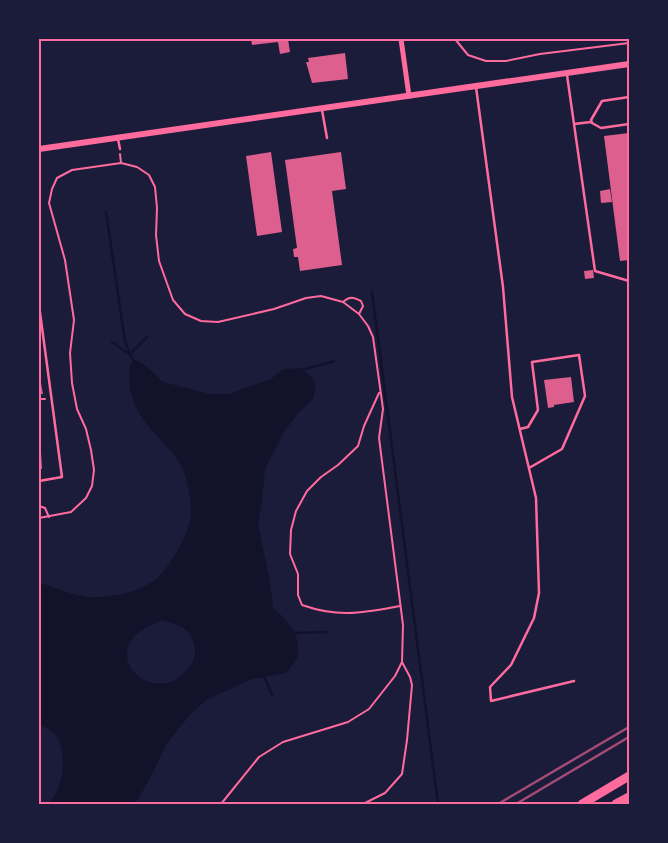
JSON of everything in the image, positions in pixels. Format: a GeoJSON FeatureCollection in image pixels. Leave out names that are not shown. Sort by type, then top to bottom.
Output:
{"type":"FeatureCollection","features":[{"type":"Feature","properties":{"kind":"highway"},"geometry":{"type":"LineString","coordinates":[[582,804],[629,776]]}},
{"type":"Feature","properties":{"kind":"highway"},"geometry":{"type":"LineString","coordinates":[[616,804],[629,796]]}},
{"type":"Feature","properties":{"kind":"street"},"geometry":{"type":"LineString","coordinates":[[401,39],[409,96]]}},
{"type":"Feature","properties":{"kind":"street"},"geometry":{"type":"LineString","coordinates":[[39,149],[629,64]]}},
{"type":"Feature","properties":{"kind":"lane"},"geometry":{"type":"LineString","coordinates":[[566,73],[595,271],[629,281]]}},
{"type":"Feature","properties":{"kind":"lane"},"geometry":{"type":"LineString","coordinates":[[476,86],[503,287],[512,397],[536,498],[539,593],[534,618],[511,665],[490,687],[491,701],[574,682]]}},
{"type":"Feature","properties":{"kind":"lane"},"geometry":{"type":"LineString","coordinates":[[592,122],[602,101],[629,97]]}},
{"type":"Feature","properties":{"kind":"lane"},"geometry":{"type":"LineString","coordinates":[[322,108],[327,138]]}},
{"type":"Feature","properties":{"kind":"lane"},"geometry":{"type":"LineString","coordinates":[[574,124],[592,122],[601,128],[629,124]]}},
{"type":"Feature","properties":{"kind":"lane"},"geometry":{"type":"LineString","coordinates":[[118,137],[120,149]]}},
{"type":"Feature","properties":{"kind":"lane"},"geometry":{"type":"LineString","coordinates":[[39,305],[62,477],[39,481]]}},
{"type":"Feature","properties":{"kind":"lane"},"geometry":{"type":"LineString","coordinates":[[520,429],[528,427],[538,410],[532,362],[579,355],[585,396],[562,449],[529,468]]}},
{"type":"Feature","properties":{"kind":"path"},"geometry":{"type":"LineString","coordinates":[[455,39],[468,54],[486,61],[506,61],[540,54],[629,43]]}},
{"type":"Feature","properties":{"kind":"path"},"geometry":{"type":"LineString","coordinates":[[120,149],[121,163]]}},
{"type":"Feature","properties":{"kind":"path"},"geometry":{"type":"LineString","coordinates":[[39,518],[71,512],[86,498],[92,486],[94,470],[86,429],[77,409],[72,383],[70,352],[74,320],[65,260],[49,203],[57,178],[72,170],[121,163],[136,167],[149,175],[156,187],[156,235],[159,261],[173,300],[185,314],[201,321],[218,322],[274,309],[306,298],[322,296],[343,302],[359,314],[368,326],[373,337],[383,409],[380,438],[403,625],[402,662],[395,676],[368,709],[348,722],[300,735],[283,742],[259,757],[221,804]]}},
{"type":"Feature","properties":{"kind":"path"},"geometry":{"type":"LineString","coordinates":[[343,302],[349,297],[354,297],[361,301],[363,306],[359,314]]}},
{"type":"Feature","properties":{"kind":"path"},"geometry":{"type":"LineString","coordinates":[[380,391],[364,426],[358,446],[321,478],[308,492],[296,511],[291,530],[290,554],[298,574],[298,594],[302,605],[322,612],[348,614],[401,606]]}},
{"type":"Feature","properties":{"kind":"path"},"geometry":{"type":"LineString","coordinates":[[39,506],[46,508],[50,517]]}},
{"type":"Feature","properties":{"kind":"path"},"geometry":{"type":"LineString","coordinates":[[363,804],[385,793],[402,774],[408,740],[412,685],[402,662]]}},
{"type":"Feature","properties":{"kind":"shaded area"},"geometry":{"type":"Polygon","coordinates":[[[136,360],[145,365],[163,382],[210,394],[229,394],[271,379],[282,370],[299,368],[311,376],[316,385],[313,399],[298,413],[284,432],[265,469],[258,524],[270,582],[273,608],[284,618],[293,631],[298,645],[298,652],[295,662],[286,673],[252,679],[206,700],[188,717],[166,745],[135,804],[48,804],[60,783],[63,757],[59,741],[55,735],[39,724],[39,583],[85,597],[121,594],[142,588],[158,577],[169,564],[184,538],[190,521],[190,503],[184,472],[180,464],[147,424],[136,407],[130,387],[130,364],[136,360]],[[162,620],[135,636],[128,647],[127,659],[132,669],[140,677],[151,682],[163,684],[175,680],[186,671],[194,658],[195,647],[192,638],[186,630],[162,620]]]}},
{"type":"Feature","properties":{"kind":"building"},"geometry":{"type":"Polygon","coordinates":[[[251,39],[288,39],[290,52],[280,54],[278,42],[252,45],[251,39]]]}},
{"type":"Feature","properties":{"kind":"building"},"geometry":{"type":"Polygon","coordinates":[[[345,53],[348,79],[312,83],[306,62],[309,62],[308,58],[345,53]]]}},
{"type":"Feature","properties":{"kind":"building"},"geometry":{"type":"Polygon","coordinates":[[[629,133],[629,260],[620,261],[604,136],[629,133]]]}},
{"type":"Feature","properties":{"kind":"building"},"geometry":{"type":"Polygon","coordinates":[[[271,152],[282,232],[257,236],[246,156],[271,152]]]}},
{"type":"Feature","properties":{"kind":"building"},"geometry":{"type":"Polygon","coordinates":[[[341,152],[346,189],[332,191],[342,265],[300,271],[298,257],[294,257],[293,249],[297,248],[285,160],[341,152]]]}},
{"type":"Feature","properties":{"kind":"building"},"geometry":{"type":"Polygon","coordinates":[[[610,189],[612,202],[601,203],[600,191],[610,189]]]}},
{"type":"Feature","properties":{"kind":"building"},"geometry":{"type":"Polygon","coordinates":[[[593,270],[594,278],[585,279],[584,271],[593,270]]]}},
{"type":"Feature","properties":{"kind":"building"},"geometry":{"type":"Polygon","coordinates":[[[39,373],[43,394],[39,394],[39,373]]]}},
{"type":"Feature","properties":{"kind":"building"},"geometry":{"type":"Polygon","coordinates":[[[571,377],[574,402],[554,405],[554,407],[548,408],[544,380],[571,377]]]}},
{"type":"Feature","properties":{"kind":"building"},"geometry":{"type":"Polygon","coordinates":[[[41,452],[42,469],[39,469],[39,453],[41,452]]]}},
{"type":"Feature","properties":{"kind":"waterway"},"geometry":{"type":"LineString","coordinates":[[106,212],[125,341],[130,354]]}},
{"type":"Feature","properties":{"kind":"waterway"},"geometry":{"type":"LineString","coordinates":[[372,292],[438,804]]}},
{"type":"Feature","properties":{"kind":"waterway"},"geometry":{"type":"LineString","coordinates":[[135,363],[130,354],[147,337]]}},
{"type":"Feature","properties":{"kind":"waterway"},"geometry":{"type":"LineString","coordinates":[[112,342],[129,354]]}},
{"type":"Feature","properties":{"kind":"waterway"},"geometry":{"type":"LineString","coordinates":[[299,372],[334,361]]}},
{"type":"Feature","properties":{"kind":"waterway"},"geometry":{"type":"LineString","coordinates":[[291,633],[327,632]]}},
{"type":"Feature","properties":{"kind":"waterway"},"geometry":{"type":"LineString","coordinates":[[264,676],[272,695]]}},
{"type":"Feature","properties":{"kind":"railway"},"geometry":{"type":"LineString","coordinates":[[498,804],[629,727]]}},
{"type":"Feature","properties":{"kind":"railway"},"geometry":{"type":"LineString","coordinates":[[516,804],[629,737]]}}]}
